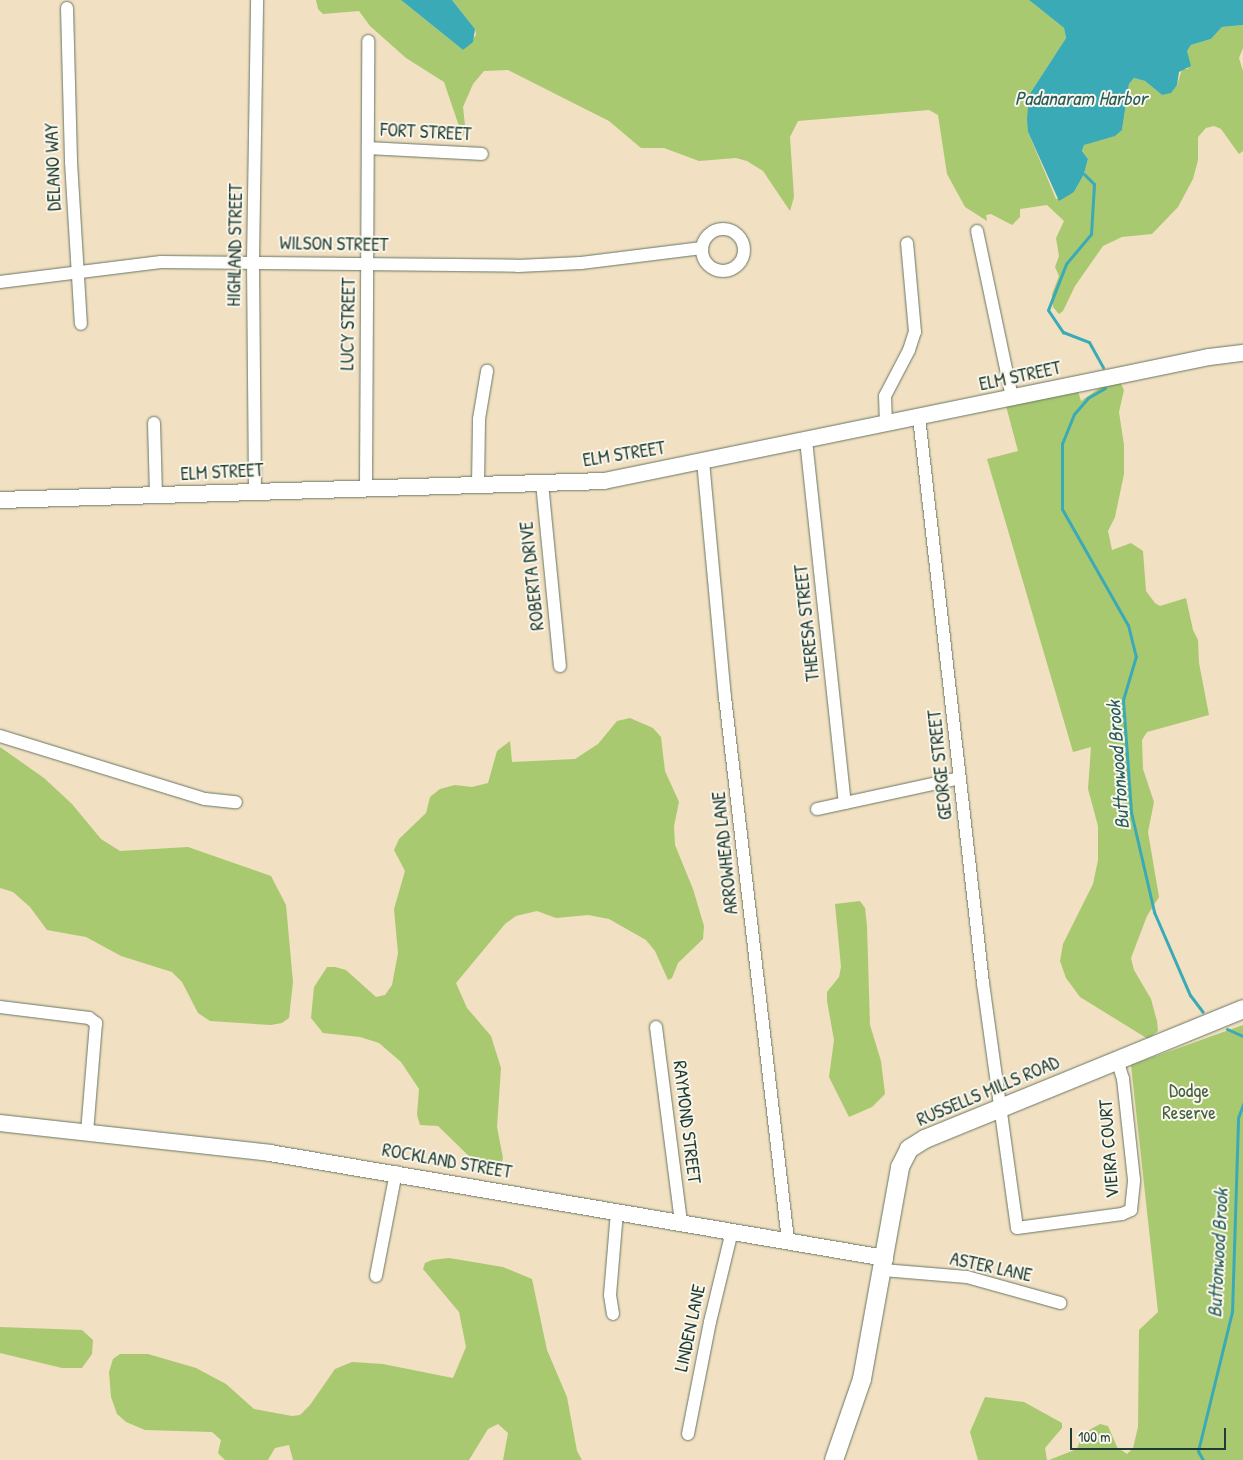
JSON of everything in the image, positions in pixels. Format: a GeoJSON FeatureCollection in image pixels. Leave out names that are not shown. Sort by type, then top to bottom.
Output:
{"type":"FeatureCollection","features":[{"type":"Feature","properties":{"kind":"main road","name":"RUSSELLS MILLS ROAD"},"geometry":{"type":"LineString","coordinates":[[834,1460],[858,1394],[884,1264],[900,1167],[905,1154],[926,1138],[1243,1009]]}},
{"type":"Feature","properties":{"kind":"street","name":"HIGHLAND STREET"},"geometry":{"type":"LineString","coordinates":[[255,490],[253,261],[258,0]]}},
{"type":"Feature","properties":{"kind":"street","name":"DELANO WAY"},"geometry":{"type":"LineString","coordinates":[[67,8],[77,272],[81,324]]}},
{"type":"Feature","properties":{"kind":"street","name":"LUCY STREET"},"geometry":{"type":"LineString","coordinates":[[366,487],[368,41]]}},
{"type":"Feature","properties":{"kind":"street","name":"FORT STREET"},"geometry":{"type":"LineString","coordinates":[[368,148],[482,154]]}},
{"type":"Feature","properties":{"kind":"street"},"geometry":{"type":"LineString","coordinates":[[977,231],[1012,397]]}},
{"type":"Feature","properties":{"kind":"street"},"geometry":{"type":"LineString","coordinates":[[886,424],[885,396],[910,350],[915,332],[908,243]]}},
{"type":"Feature","properties":{"kind":"street","name":"WILSON STREET"},"geometry":{"type":"LineString","coordinates":[[0,282],[161,262],[253,261],[518,266],[702,248]]}},
{"type":"Feature","properties":{"kind":"street","name":"ELM STREET"},"geometry":{"type":"LineString","coordinates":[[0,500],[255,490],[604,481],[1209,357],[1243,353]]}},
{"type":"Feature","properties":{"kind":"street"},"geometry":{"type":"LineString","coordinates":[[478,485],[479,419],[487,370]]}},
{"type":"Feature","properties":{"kind":"street","name":"GEORGE STREET"},"geometry":{"type":"LineString","coordinates":[[919,417],[1000,1108]]}},
{"type":"Feature","properties":{"kind":"street"},"geometry":{"type":"LineString","coordinates":[[154,423],[156,495]]}},
{"type":"Feature","properties":{"kind":"street","name":"THERESA STREET"},"geometry":{"type":"LineString","coordinates":[[806,440],[845,803]]}},
{"type":"Feature","properties":{"kind":"street","name":"ARROWHEAD LANE"},"geometry":{"type":"LineString","coordinates":[[702,461],[726,698],[788,1241]]}},
{"type":"Feature","properties":{"kind":"street","name":"ROBERTA DRIVE"},"geometry":{"type":"LineString","coordinates":[[542,483],[560,666]]}},
{"type":"Feature","properties":{"kind":"street"},"geometry":{"type":"LineString","coordinates":[[0,736],[204,799],[236,802]]}},
{"type":"Feature","properties":{"kind":"street"},"geometry":{"type":"LineString","coordinates":[[817,809],[960,778]]}},
{"type":"Feature","properties":{"kind":"street"},"geometry":{"type":"LineString","coordinates":[[0,1007],[89,1018],[96,1023],[87,1132]]}},
{"type":"Feature","properties":{"kind":"street","name":"RAYMOND STREET"},"geometry":{"type":"LineString","coordinates":[[656,1027],[681,1222]]}},
{"type":"Feature","properties":{"kind":"street","name":"VIEIRA COURT"},"geometry":{"type":"LineString","coordinates":[[1000,1108],[1017,1228],[1122,1214],[1132,1204],[1134,1180],[1123,1079],[1117,1059]]}},
{"type":"Feature","properties":{"kind":"street","name":"ROCKLAND STREET"},"geometry":{"type":"LineString","coordinates":[[0,1123],[270,1153],[396,1172],[788,1241],[884,1264]]}},
{"type":"Feature","properties":{"kind":"street"},"geometry":{"type":"LineString","coordinates":[[376,1276],[396,1172]]}},
{"type":"Feature","properties":{"kind":"street"},"geometry":{"type":"LineString","coordinates":[[613,1314],[610,1294],[617,1211]]}},
{"type":"Feature","properties":{"kind":"street","name":"LINDEN LANE"},"geometry":{"type":"LineString","coordinates":[[688,1434],[710,1322],[732,1231]]}},
{"type":"Feature","properties":{"kind":"street","name":"ASTER LANE"},"geometry":{"type":"LineString","coordinates":[[884,1264],[967,1277],[1060,1303]]}},
{"type":"Feature","properties":{"kind":"green space"},"geometry":{"type":"Polygon","coordinates":[[[316,0],[401,0],[463,50],[476,35],[475,29],[452,0],[1029,0],[1064,28],[1066,38],[1029,95],[1028,132],[1056,199],[1074,192],[1084,174],[1088,159],[1082,151],[1084,145],[1122,130],[1129,84],[1134,78],[1145,81],[1162,95],[1177,85],[1182,69],[1188,69],[1187,51],[1191,45],[1211,39],[1222,27],[1243,25],[1243,48],[1239,58],[1243,71],[1243,151],[1239,154],[1221,129],[1214,126],[1206,128],[1198,137],[1198,160],[1193,179],[1178,207],[1152,234],[1122,237],[1103,246],[1075,286],[1063,311],[1059,314],[1053,307],[1052,294],[1059,276],[1055,267],[1059,256],[1056,238],[1064,221],[1047,205],[1020,209],[1020,217],[1012,225],[991,214],[986,215],[987,221],[965,207],[947,174],[938,115],[929,110],[798,121],[790,137],[794,197],[790,211],[763,171],[747,161],[736,158],[699,161],[664,148],[641,148],[609,121],[508,70],[484,71],[473,84],[463,107],[466,134],[462,135],[444,82],[406,58],[370,26],[359,11],[323,14],[318,9],[316,0]]]}},
{"type":"Feature","properties":{"kind":"green space"},"geometry":{"type":"Polygon","coordinates":[[[1120,382],[1124,390],[1119,412],[1124,445],[1124,474],[1115,517],[1108,531],[1112,550],[1131,543],[1143,551],[1146,591],[1155,603],[1160,606],[1186,598],[1193,630],[1198,640],[1199,663],[1209,715],[1147,732],[1142,740],[1143,769],[1154,802],[1148,832],[1159,897],[1147,916],[1131,958],[1134,970],[1151,999],[1157,1021],[1158,1031],[1148,1039],[1080,997],[1066,978],[1060,961],[1063,944],[1093,884],[1098,860],[1098,826],[1088,789],[1091,747],[1073,752],[987,459],[1018,451],[1006,406],[1078,391],[1081,401],[1101,387],[1120,382]]]}},
{"type":"Feature","properties":{"kind":"green space"},"geometry":{"type":"Polygon","coordinates":[[[630,718],[653,728],[661,737],[665,771],[679,802],[674,826],[675,845],[693,889],[704,926],[703,939],[678,963],[672,978],[668,980],[655,951],[646,940],[609,919],[588,915],[556,918],[537,911],[516,916],[505,924],[456,983],[467,1008],[491,1036],[501,1068],[497,1127],[503,1158],[501,1165],[485,1164],[473,1160],[438,1126],[420,1125],[417,1115],[419,1089],[401,1062],[379,1043],[360,1037],[323,1033],[311,1018],[314,987],[327,967],[346,970],[376,997],[385,995],[392,985],[398,953],[394,909],[405,871],[394,850],[399,839],[426,813],[430,797],[440,789],[455,785],[472,787],[488,783],[497,751],[510,741],[512,762],[575,759],[598,744],[617,721],[630,718]]]}},
{"type":"Feature","properties":{"kind":"green space"},"geometry":{"type":"Polygon","coordinates":[[[0,747],[44,778],[72,804],[101,839],[120,851],[188,847],[271,876],[286,905],[293,982],[289,1018],[282,1023],[271,1025],[210,1021],[198,1013],[182,982],[172,972],[121,956],[86,937],[47,930],[30,907],[13,892],[0,888],[0,747]]]}},
{"type":"Feature","properties":{"kind":"green space"},"geometry":{"type":"Polygon","coordinates":[[[860,901],[865,908],[867,926],[870,1025],[881,1061],[885,1094],[872,1107],[849,1117],[829,1077],[834,1040],[827,992],[839,977],[841,967],[835,904],[860,901]]]}},
{"type":"Feature","properties":{"kind":"green space","name":"Dodge Reserve"},"geometry":{"type":"Polygon","coordinates":[[[1243,1025],[1243,1460],[1049,1460],[1077,1449],[1082,1434],[1100,1424],[1108,1426],[1117,1447],[1127,1454],[1133,1448],[1138,1427],[1139,1330],[1158,1312],[1131,1065],[1243,1025]]]}},
{"type":"Feature","properties":{"kind":"green space"},"geometry":{"type":"Polygon","coordinates":[[[449,1258],[503,1267],[532,1279],[547,1350],[567,1397],[577,1451],[582,1460],[503,1460],[508,1433],[498,1424],[488,1429],[469,1460],[293,1460],[289,1445],[275,1448],[268,1460],[225,1460],[218,1453],[221,1440],[212,1432],[145,1430],[126,1422],[117,1414],[111,1397],[109,1372],[113,1359],[120,1354],[148,1354],[196,1368],[226,1384],[254,1409],[292,1416],[300,1415],[310,1405],[335,1369],[352,1362],[383,1364],[453,1378],[466,1347],[459,1312],[423,1269],[425,1263],[432,1260],[449,1258]]]}},
{"type":"Feature","properties":{"kind":"green space"},"geometry":{"type":"Polygon","coordinates":[[[0,1327],[82,1330],[93,1340],[92,1354],[82,1368],[62,1368],[0,1353],[0,1327]]]}},
{"type":"Feature","properties":{"kind":"green space"},"geometry":{"type":"Polygon","coordinates":[[[985,1397],[1024,1402],[1062,1423],[1062,1428],[1045,1448],[1047,1460],[978,1460],[970,1432],[985,1397]]]}},
{"type":"Feature","properties":{"kind":"water"},"geometry":{"type":"Polygon","coordinates":[[[401,0],[452,0],[475,29],[473,42],[463,50],[401,0]]]}},
{"type":"Feature","properties":{"kind":"water","name":"Padanaram Harbor"},"geometry":{"type":"Polygon","coordinates":[[[1029,0],[1243,0],[1243,25],[1222,27],[1211,39],[1191,45],[1187,51],[1191,66],[1179,72],[1177,85],[1171,93],[1162,95],[1145,81],[1134,78],[1129,84],[1122,130],[1115,136],[1084,145],[1082,151],[1088,159],[1084,174],[1074,192],[1059,201],[1028,132],[1027,119],[1029,95],[1066,38],[1064,28],[1029,0]]]}},
{"type":"Feature","properties":{"kind":"waterway","name":"Buttonwood Brook"},"geometry":{"type":"LineString","coordinates":[[1084,174],[1094,184],[1091,234],[1066,264],[1048,310],[1063,332],[1089,342],[1103,367]]}},
{"type":"Feature","properties":{"kind":"waterway","name":"Buttonwood Brook"},"geometry":{"type":"LineString","coordinates":[[1105,388],[1088,398],[1074,414],[1062,443],[1062,509],[1128,625],[1136,656],[1123,700],[1131,812],[1154,912],[1190,995],[1203,1012]]}},
{"type":"Feature","properties":{"kind":"waterway","name":"Buttonwood Brook"},"geometry":{"type":"LineString","coordinates":[[1227,1029],[1243,1036]]}},
{"type":"Feature","properties":{"kind":"waterway","name":"Buttonwood Brook"},"geometry":{"type":"LineString","coordinates":[[1203,1460],[1198,1451],[1232,1312],[1238,1118],[1243,1104]]}}]}
